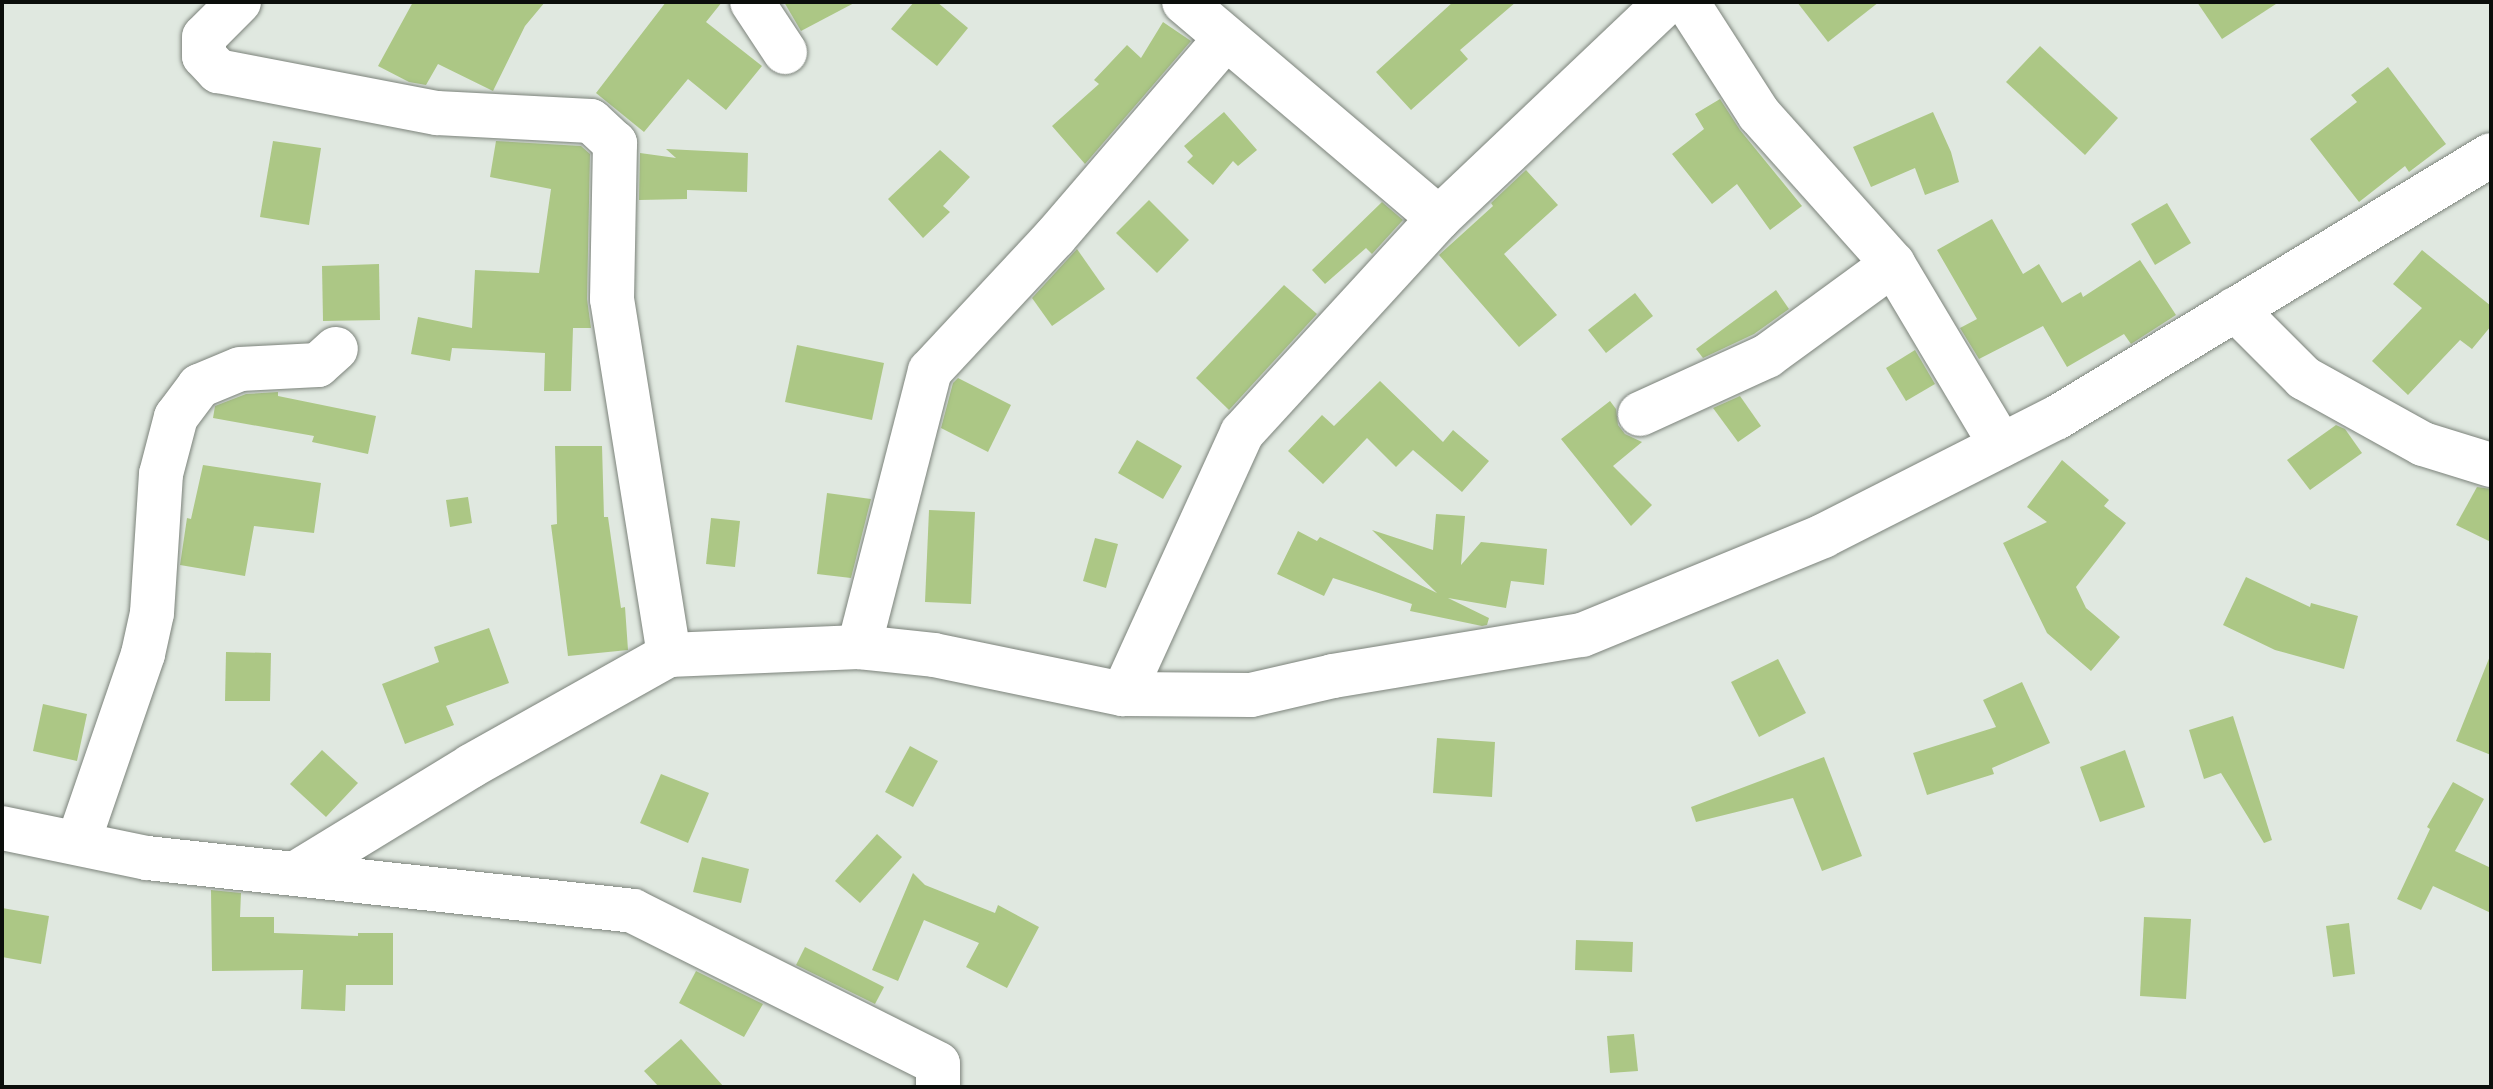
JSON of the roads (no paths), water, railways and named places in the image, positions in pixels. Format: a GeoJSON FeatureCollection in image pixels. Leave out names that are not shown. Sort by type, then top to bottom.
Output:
{"type":"FeatureCollection","features":[{"type":"Feature","properties":{"kind":"street"},"geometry":{"type":"LineString","coordinates":[[239,2],[204,37],[204,56],[218,71],[437,113],[591,121],[615,143],[612,299],[669,655]]}},
{"type":"Feature","properties":{"kind":"street"},"geometry":{"type":"LineString","coordinates":[[752,2],[785,52]]}},
{"type":"Feature","properties":{"kind":"street"},"geometry":{"type":"LineString","coordinates":[[1184,2],[1439,218]]}},
{"type":"Feature","properties":{"kind":"street"},"geometry":{"type":"LineString","coordinates":[[1123,694],[1242,433],[1439,218],[1667,2]]}},
{"type":"Feature","properties":{"kind":"street"},"geometry":{"type":"LineString","coordinates":[[1687,2],[1759,114],[1893,264],[2001,445]]}},
{"type":"Feature","properties":{"kind":"street"},"geometry":{"type":"LineString","coordinates":[[859,647],[930,371],[1055,237],[1226,38]]}},
{"type":"Feature","properties":{"kind":"street"},"geometry":{"type":"LineString","coordinates":[[296,873],[471,766],[669,655],[859,647],[934,655],[1123,694],[1251,695],[1333,676],[1582,635],[1823,536],[2056,418],[2491,155]]}},
{"type":"Feature","properties":{"kind":"street"},"geometry":{"type":"LineString","coordinates":[[1640,414],[1767,356],[1893,264]]}},
{"type":"Feature","properties":{"kind":"street"},"geometry":{"type":"LineString","coordinates":[[2235,309],[2304,378],[2423,444],[2491,465]]}},
{"type":"Feature","properties":{"kind":"street"},"geometry":{"type":"LineString","coordinates":[[78,843],[149,627],[159,553],[161,474],[176,417],[199,386],[240,369],[318,365],[336,349]]}},
{"type":"Feature","properties":{"kind":"street"},"geometry":{"type":"LineString","coordinates":[[2,828],[147,858],[633,911],[938,1064],[938,1087]]}}]}
